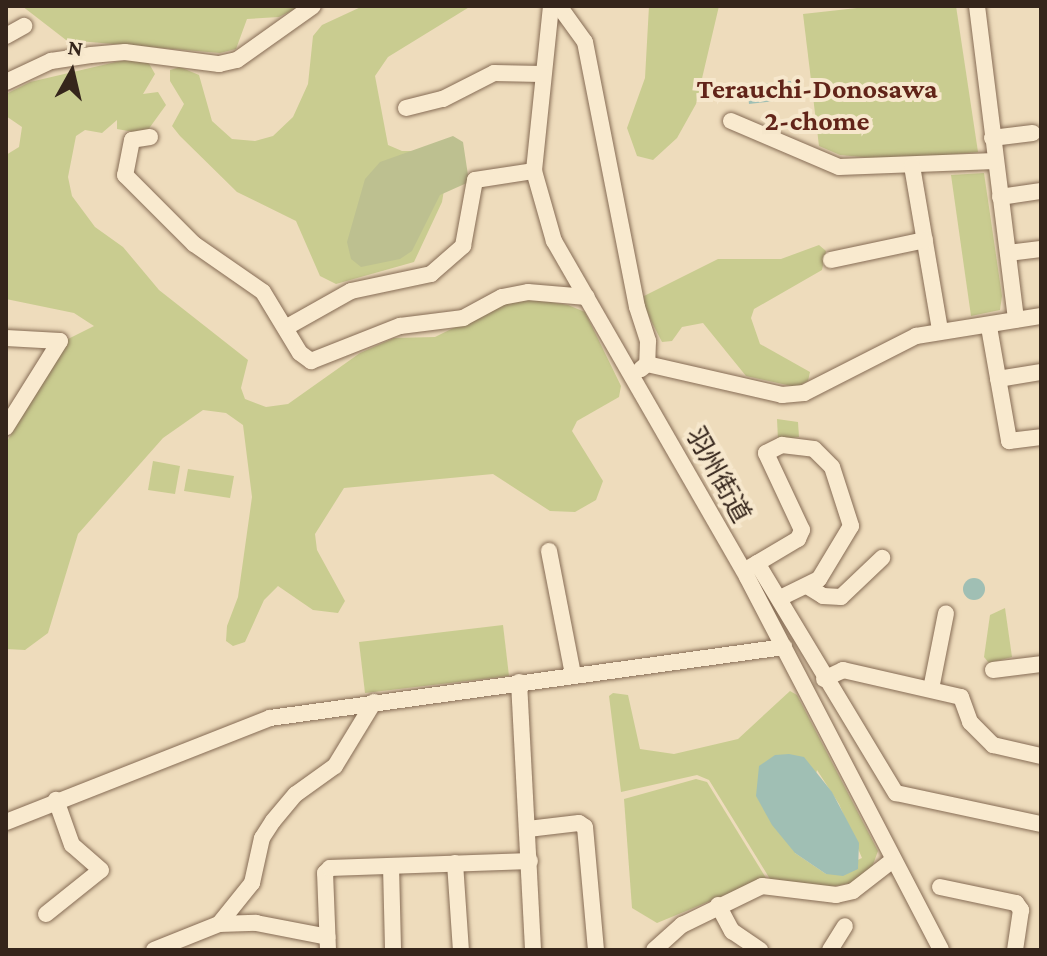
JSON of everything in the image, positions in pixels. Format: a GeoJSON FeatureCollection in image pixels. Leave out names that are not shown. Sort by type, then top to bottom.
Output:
{"type":"FeatureCollection","features":[{"type":"Feature","properties":{"kind":"street"},"geometry":{"type":"LineString","coordinates":[[6,82],[51,61],[91,55],[125,52],[219,64],[237,60],[313,6]]}},
{"type":"Feature","properties":{"kind":"street","name":"羽州街道"},"geometry":{"type":"LineString","coordinates":[[551,6],[541,74],[534,171],[554,241],[587,297],[640,370],[750,567],[784,647],[941,950]]}},
{"type":"Feature","properties":{"kind":"street"},"geometry":{"type":"LineString","coordinates":[[559,6],[585,42],[637,307],[648,341],[640,370],[782,395],[804,393],[903,342],[940,330],[989,327],[1041,316]]}},
{"type":"Feature","properties":{"kind":"street"},"geometry":{"type":"LineString","coordinates":[[977,6],[1016,320]]}},
{"type":"Feature","properties":{"kind":"street"},"geometry":{"type":"LineString","coordinates":[[6,36],[24,26]]}},
{"type":"Feature","properties":{"kind":"street"},"geometry":{"type":"LineString","coordinates":[[406,108],[443,99],[494,73],[541,74]]}},
{"type":"Feature","properties":{"kind":"street"},"geometry":{"type":"LineString","coordinates":[[731,121],[839,167],[995,161]]}},
{"type":"Feature","properties":{"kind":"street"},"geometry":{"type":"LineString","coordinates":[[992,138],[1033,133]]}},
{"type":"Feature","properties":{"kind":"street"},"geometry":{"type":"LineString","coordinates":[[150,137],[132,140],[125,175],[194,244],[263,292],[300,353],[311,361],[400,326],[463,318],[502,297],[528,292],[587,297]]}},
{"type":"Feature","properties":{"kind":"street"},"geometry":{"type":"LineString","coordinates":[[912,166],[940,330]]}},
{"type":"Feature","properties":{"kind":"street"},"geometry":{"type":"LineString","coordinates":[[287,327],[351,291],[431,274],[463,246],[475,180],[534,171]]}},
{"type":"Feature","properties":{"kind":"street"},"geometry":{"type":"LineString","coordinates":[[1000,197],[1040,191]]}},
{"type":"Feature","properties":{"kind":"street"},"geometry":{"type":"LineString","coordinates":[[831,260],[925,240]]}},
{"type":"Feature","properties":{"kind":"street"},"geometry":{"type":"LineString","coordinates":[[1008,253],[1041,249]]}},
{"type":"Feature","properties":{"kind":"street"},"geometry":{"type":"LineString","coordinates":[[989,327],[1009,441],[1041,437]]}},
{"type":"Feature","properties":{"kind":"street"},"geometry":{"type":"LineString","coordinates":[[6,338],[60,341],[6,427]]}},
{"type":"Feature","properties":{"kind":"street"},"geometry":{"type":"LineString","coordinates":[[998,379],[1041,372]]}},
{"type":"Feature","properties":{"kind":"street"},"geometry":{"type":"LineString","coordinates":[[780,598],[807,586],[834,562],[852,518],[827,457],[804,444],[769,448],[766,453],[802,530],[798,539],[750,567],[780,598],[824,679],[896,793],[1041,824]]}},
{"type":"Feature","properties":{"kind":"street"},"geometry":{"type":"LineString","coordinates":[[549,551],[573,675]]}},
{"type":"Feature","properties":{"kind":"street"},"geometry":{"type":"LineString","coordinates":[[807,586],[823,596],[841,597],[882,558]]}},
{"type":"Feature","properties":{"kind":"street"},"geometry":{"type":"LineString","coordinates":[[931,689],[946,613]]}},
{"type":"Feature","properties":{"kind":"street"},"geometry":{"type":"LineString","coordinates":[[6,822],[270,718],[784,647]]}},
{"type":"Feature","properties":{"kind":"street"},"geometry":{"type":"LineString","coordinates":[[993,670],[1041,664]]}},
{"type":"Feature","properties":{"kind":"street"},"geometry":{"type":"LineString","coordinates":[[824,679],[843,670],[961,697],[970,722],[993,745],[1041,756]]}},
{"type":"Feature","properties":{"kind":"street"},"geometry":{"type":"LineString","coordinates":[[519,682],[533,950]]}},
{"type":"Feature","properties":{"kind":"street"},"geometry":{"type":"LineString","coordinates":[[219,924],[252,883],[262,838],[273,821],[296,794],[335,766],[374,702]]}},
{"type":"Feature","properties":{"kind":"street"},"geometry":{"type":"LineString","coordinates":[[46,914],[101,870],[72,845],[56,800]]}},
{"type":"Feature","properties":{"kind":"street"},"geometry":{"type":"LineString","coordinates":[[528,829],[579,823],[585,827],[596,950]]}},
{"type":"Feature","properties":{"kind":"street"},"geometry":{"type":"LineString","coordinates":[[654,950],[682,925],[762,886],[821,895],[853,891],[893,860]]}},
{"type":"Feature","properties":{"kind":"street"},"geometry":{"type":"LineString","coordinates":[[154,950],[219,924],[256,923],[328,944],[325,873],[391,866],[530,861]]}},
{"type":"Feature","properties":{"kind":"street"},"geometry":{"type":"LineString","coordinates":[[455,863],[461,950]]}},
{"type":"Feature","properties":{"kind":"street"},"geometry":{"type":"LineString","coordinates":[[391,866],[393,950]]}},
{"type":"Feature","properties":{"kind":"street"},"geometry":{"type":"LineString","coordinates":[[940,887],[1016,903],[1021,910],[1015,950]]}},
{"type":"Feature","properties":{"kind":"street"},"geometry":{"type":"LineString","coordinates":[[718,905],[732,931],[760,950]]}},
{"type":"Feature","properties":{"kind":"street"},"geometry":{"type":"LineString","coordinates":[[830,950],[845,926]]}},
{"type":"Feature","properties":{"kind":"green space"},"geometry":{"type":"Polygon","coordinates":[[[22,6],[301,6],[279,17],[247,19],[236,49],[220,53],[66,40],[22,6]]]}},
{"type":"Feature","properties":{"kind":"green space"},"geometry":{"type":"Polygon","coordinates":[[[363,6],[471,6],[388,57],[375,76],[388,145],[402,151],[428,151],[446,178],[442,202],[414,262],[336,284],[320,276],[296,221],[237,192],[172,126],[184,104],[170,81],[170,70],[180,67],[199,75],[212,121],[232,139],[255,141],[273,136],[293,117],[308,84],[313,36],[322,25],[363,6]]]}},
{"type":"Feature","properties":{"kind":"green space"},"geometry":{"type":"Polygon","coordinates":[[[649,6],[719,6],[696,104],[677,138],[653,160],[637,156],[627,128],[645,78],[649,6]]]}},
{"type":"Feature","properties":{"kind":"green space"},"geometry":{"type":"Polygon","coordinates":[[[875,6],[956,6],[978,152],[894,160],[840,155],[819,146],[803,14],[875,6]]]}},
{"type":"Feature","properties":{"kind":"green space"},"geometry":{"type":"Polygon","coordinates":[[[147,60],[155,74],[143,94],[158,92],[166,105],[145,134],[117,129],[117,120],[102,133],[85,130],[76,136],[68,177],[72,196],[95,227],[123,247],[159,290],[248,360],[241,388],[245,399],[266,407],[288,404],[360,353],[394,338],[435,337],[506,302],[533,299],[568,305],[585,312],[621,386],[619,397],[577,421],[572,431],[603,481],[596,500],[575,512],[550,511],[493,474],[344,488],[315,534],[317,550],[345,601],[338,613],[313,610],[278,586],[264,600],[245,642],[233,646],[226,641],[227,626],[238,597],[252,497],[243,425],[226,413],[203,410],[163,438],[78,534],[48,633],[25,650],[6,649],[6,443],[68,339],[94,326],[74,313],[6,299],[6,155],[19,147],[22,127],[6,116],[6,94],[30,82],[120,61],[147,60]]]}},
{"type":"Feature","properties":{"kind":"green space"},"geometry":{"type":"Polygon","coordinates":[[[453,136],[463,142],[469,182],[440,195],[412,251],[400,259],[361,267],[351,259],[347,242],[365,179],[380,162],[453,136]]]}},
{"type":"Feature","properties":{"kind":"green space"},"geometry":{"type":"Polygon","coordinates":[[[984,173],[1002,296],[1000,310],[971,316],[951,175],[984,173]]]}},
{"type":"Feature","properties":{"kind":"green space"},"geometry":{"type":"Polygon","coordinates":[[[819,245],[826,251],[822,270],[754,309],[751,318],[760,344],[810,372],[808,381],[796,387],[746,376],[703,323],[682,327],[672,341],[662,342],[644,307],[644,296],[718,259],[781,259],[819,245]]]}},
{"type":"Feature","properties":{"kind":"green space"},"geometry":{"type":"Polygon","coordinates":[[[777,419],[798,422],[799,437],[778,440],[777,419]]]}},
{"type":"Feature","properties":{"kind":"green space"},"geometry":{"type":"Polygon","coordinates":[[[153,461],[180,466],[175,494],[148,490],[153,461]]]}},
{"type":"Feature","properties":{"kind":"green space"},"geometry":{"type":"Polygon","coordinates":[[[188,469],[234,476],[230,498],[184,491],[188,469]]]}},
{"type":"Feature","properties":{"kind":"green space"},"geometry":{"type":"Polygon","coordinates":[[[1005,608],[1012,657],[989,663],[984,657],[990,615],[1005,608]]]}},
{"type":"Feature","properties":{"kind":"green space"},"geometry":{"type":"Polygon","coordinates":[[[503,625],[509,676],[365,693],[359,642],[503,625]]]}},
{"type":"Feature","properties":{"kind":"green space"},"geometry":{"type":"Polygon","coordinates":[[[790,691],[797,695],[878,851],[871,870],[851,883],[830,887],[770,879],[709,780],[697,775],[621,792],[609,696],[613,693],[628,695],[640,749],[674,754],[738,739],[790,691]],[[817,770],[795,853],[826,874],[862,858],[839,804],[817,770]]]}},
{"type":"Feature","properties":{"kind":"green space"},"geometry":{"type":"Polygon","coordinates":[[[696,779],[707,782],[766,878],[657,923],[632,908],[624,799],[696,779]]]}},
{"type":"Feature","properties":{"kind":"water"},"geometry":{"type":"Polygon","coordinates":[[[791,81],[793,99],[749,104],[747,86],[791,81]]]}},
{"type":"Feature","properties":{"kind":"water"},"geometry":{"type":"Polygon","coordinates":[[[974,578],[982,581],[985,589],[982,597],[974,600],[966,597],[963,589],[966,581],[974,578]]]}},
{"type":"Feature","properties":{"kind":"water"},"geometry":{"type":"Polygon","coordinates":[[[775,755],[804,757],[832,792],[859,843],[858,869],[843,876],[826,874],[795,853],[772,825],[756,796],[759,766],[775,755]]]}},
{"type":"Feature","properties":{"kind":"district","name":"Terauchi-Donosawa 2-chome"},"geometry":{"type":"Point","coordinates":[817,105]}}]}
